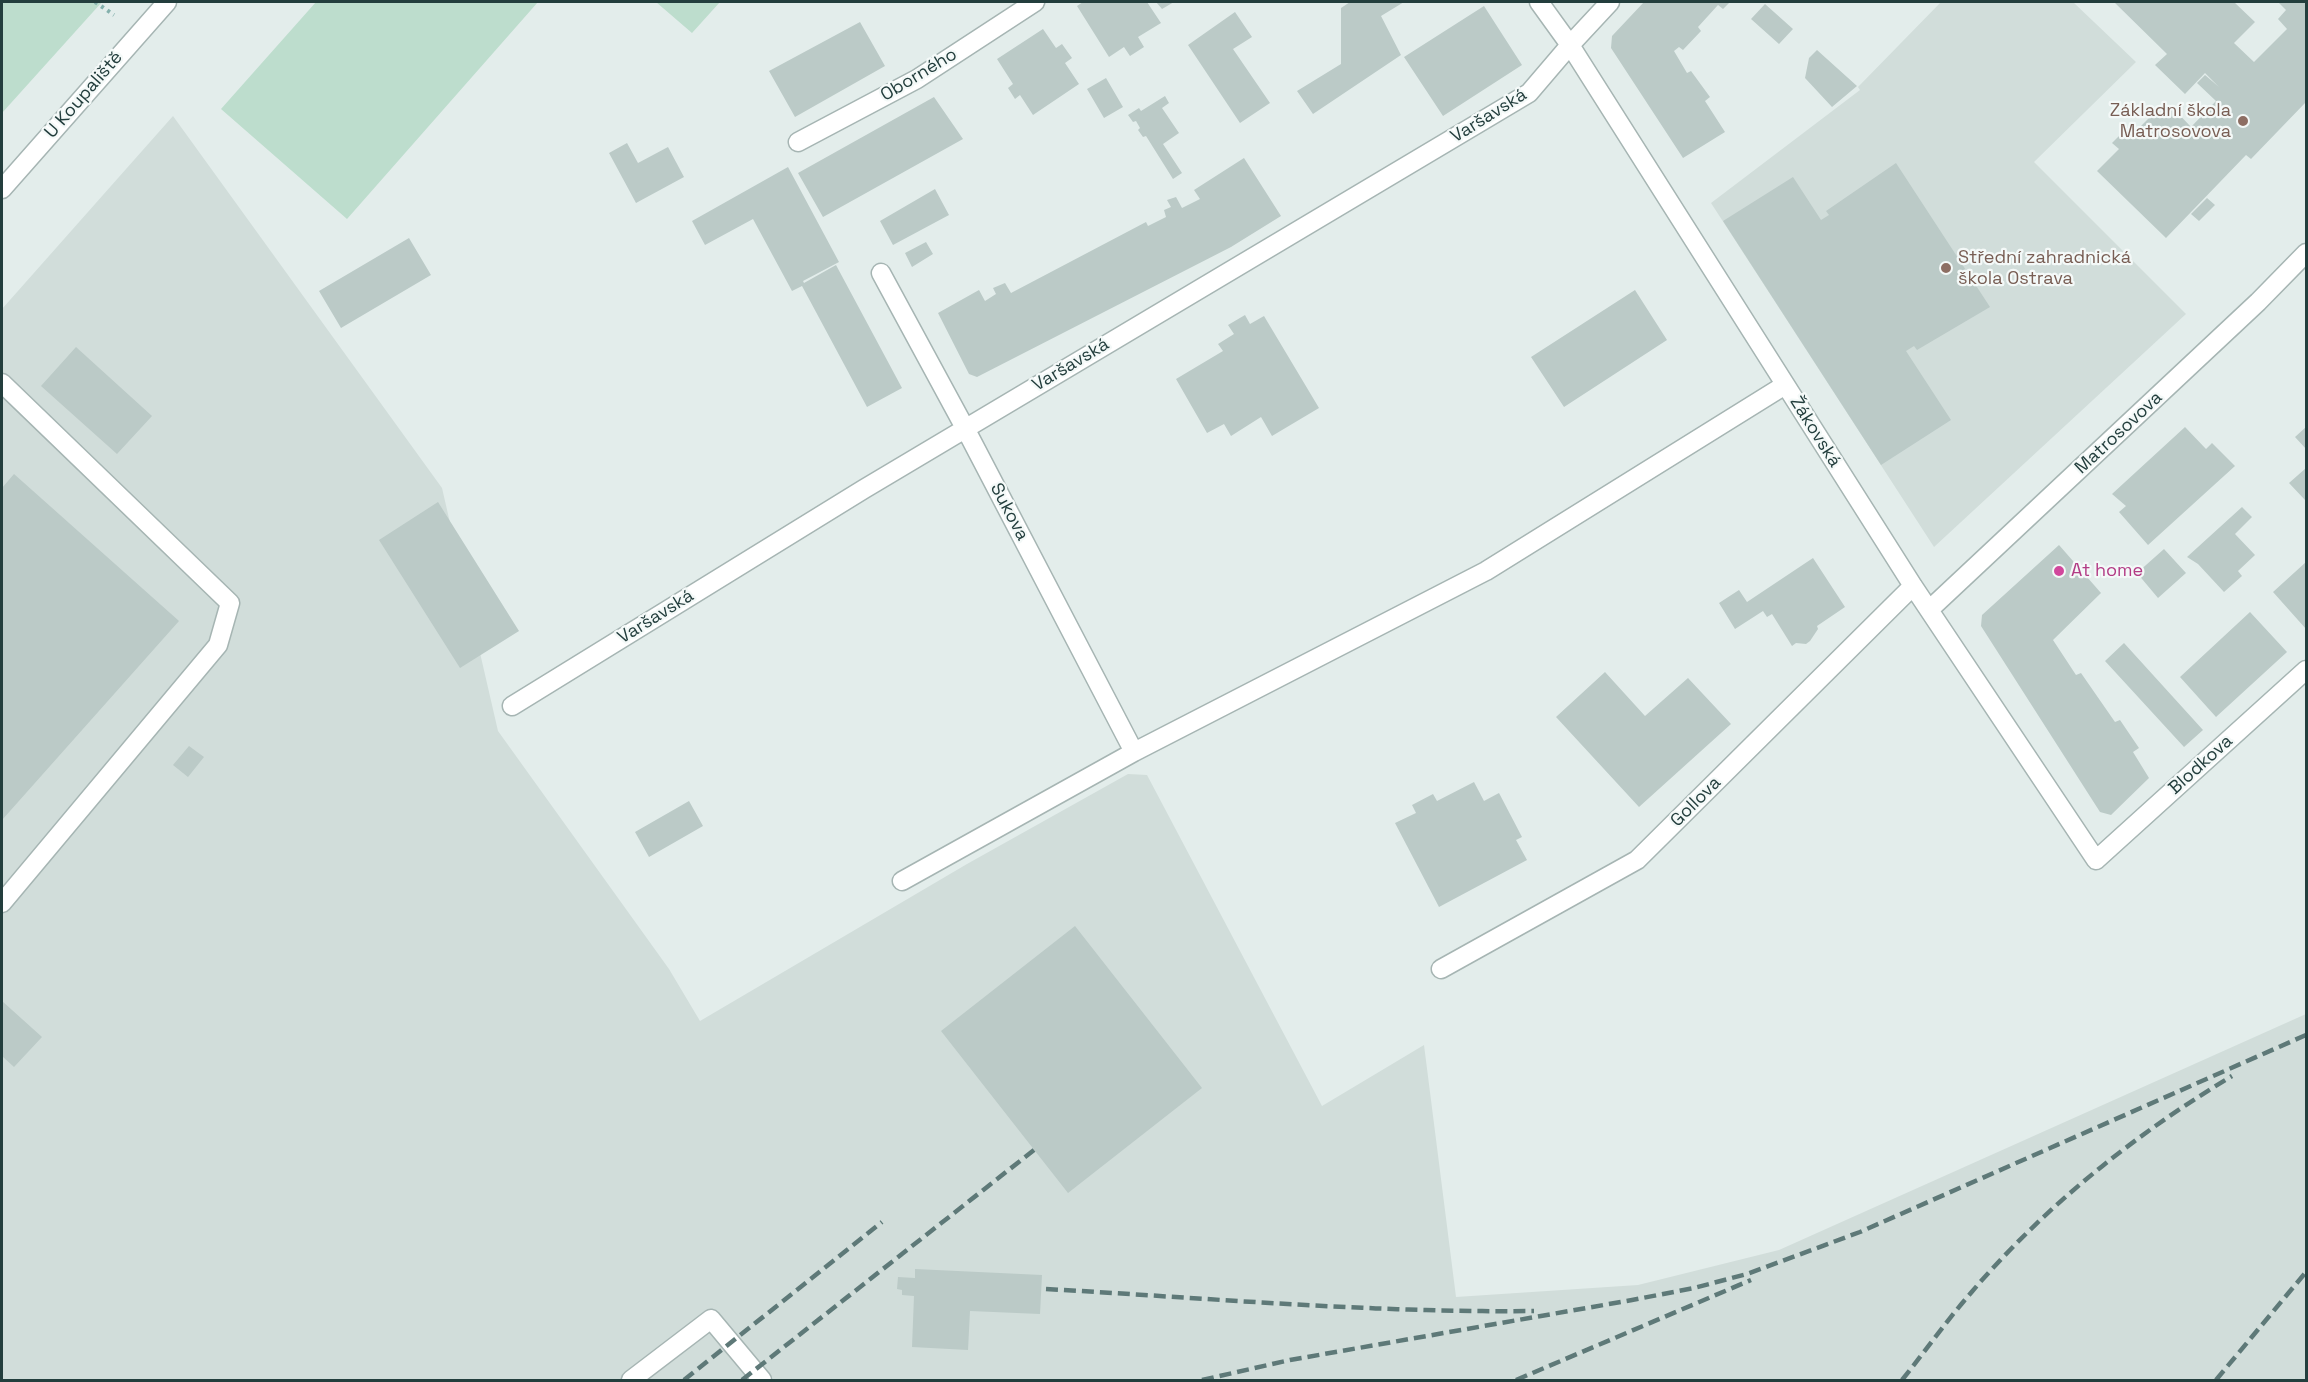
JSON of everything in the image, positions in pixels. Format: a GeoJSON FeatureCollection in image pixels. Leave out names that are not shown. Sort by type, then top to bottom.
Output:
{"type":"FeatureCollection","features":[{"type":"Feature","properties":{"kind":"street","name":"U Koupaliště"},"geometry":{"type":"LineString","coordinates":[[2,189],[167,2]]}},
{"type":"Feature","properties":{"kind":"street","name":"Oborného"},"geometry":{"type":"LineString","coordinates":[[798,142],[917,79],[1035,2]]}},
{"type":"Feature","properties":{"kind":"street","name":"Žákovská"},"geometry":{"type":"LineString","coordinates":[[1539,2],[1569,45],[1913,586],[2096,860]]}},
{"type":"Feature","properties":{"kind":"street","name":"Varšavská"},"geometry":{"type":"LineString","coordinates":[[512,706],[965,428],[1529,93],[1569,45],[1610,2]]}},
{"type":"Feature","properties":{"kind":"street","name":"Matrosovova"},"geometry":{"type":"LineString","coordinates":[[1929,610],[2258,302],[2307,253]]}},
{"type":"Feature","properties":{"kind":"street","name":"Sukova"},"geometry":{"type":"LineString","coordinates":[[881,273],[965,428],[1134,752]]}},
{"type":"Feature","properties":{"kind":"street"},"geometry":{"type":"LineString","coordinates":[[902,881],[1134,752],[1486,571],[1785,385]]}},
{"type":"Feature","properties":{"kind":"street"},"geometry":{"type":"LineString","coordinates":[[2,903],[218,645],[230,603],[3,387]]}},
{"type":"Feature","properties":{"kind":"street","name":"Gollova"},"geometry":{"type":"LineString","coordinates":[[1441,969],[1637,860],[1913,586]]}},
{"type":"Feature","properties":{"kind":"street","name":"Blodkova"},"geometry":{"type":"LineString","coordinates":[[2096,860],[2307,670]]}},
{"type":"Feature","properties":{"kind":"street"},"geometry":{"type":"LineString","coordinates":[[632,1380],[711,1318],[762,1380]]}},
{"type":"Feature","properties":{"kind":"path"},"geometry":{"type":"LineString","coordinates":[[95,2],[114,15]]}},
{"type":"Feature","properties":{"kind":"shaded area","name":"Střední zahradnická škola Ostrava"},"geometry":{"type":"Polygon","coordinates":[[[1941,2],[2073,2],[2136,62],[2034,162],[2186,314],[1934,547],[1711,203],[1860,90],[1858,87],[1941,2]]]}},
{"type":"Feature","properties":{"kind":"shaded area"},"geometry":{"type":"Polygon","coordinates":[[[173,116],[442,488],[498,731],[669,969],[700,1021],[967,864],[1128,774],[1147,775],[1322,1106],[1424,1045],[1456,1297],[1638,1285],[1779,1250],[2306,1014],[2306,1380],[2,1380],[2,309],[173,116]]]}},
{"type":"Feature","properties":{"kind":"green space"},"geometry":{"type":"Polygon","coordinates":[[[2,2],[102,2],[2,113],[2,2]]]}},
{"type":"Feature","properties":{"kind":"green space"},"geometry":{"type":"Polygon","coordinates":[[[316,2],[538,2],[347,219],[221,109],[316,2]]]}},
{"type":"Feature","properties":{"kind":"green space"},"geometry":{"type":"Polygon","coordinates":[[[656,2],[720,2],[692,33],[656,2]]]}},
{"type":"Feature","properties":{"kind":"building"},"geometry":{"type":"Polygon","coordinates":[[[1083,2],[1147,2],[1161,23],[1138,37],[1144,47],[1130,56],[1124,47],[1109,57],[1077,6],[1083,2]]]}},
{"type":"Feature","properties":{"kind":"building"},"geometry":{"type":"Polygon","coordinates":[[[1156,2],[1174,2],[1162,9],[1156,2]]]}},
{"type":"Feature","properties":{"kind":"building"},"geometry":{"type":"Polygon","coordinates":[[[1350,2],[1404,2],[1381,16],[1401,55],[1313,114],[1297,91],[1341,64],[1341,8],[1350,2]]]}},
{"type":"Feature","properties":{"kind":"building"},"geometry":{"type":"Polygon","coordinates":[[[1644,2],[1730,2],[1723,9],[1718,5],[1698,27],[1701,31],[1683,50],[1679,47],[1674,51],[1687,73],[1691,71],[1710,97],[1705,101],[1725,132],[1683,158],[1611,48],[1612,36],[1644,2]]]}},
{"type":"Feature","properties":{"kind":"building","name":"Základní škola Matrosovova"},"geometry":{"type":"Polygon","coordinates":[[[2114,2],[2234,2],[2255,22],[2234,43],[2254,62],[2287,29],[2278,19],[2286,10],[2278,2],[2306,2],[2306,102],[2251,159],[2246,155],[2166,238],[2097,171],[2119,149],[2112,143],[2129,126],[2135,132],[2157,110],[2164,117],[2173,108],[2191,127],[2216,101],[2197,83],[2205,75],[2219,87],[2205,73],[2185,94],[2155,65],[2167,54],[2114,2]]]}},
{"type":"Feature","properties":{"kind":"building"},"geometry":{"type":"Polygon","coordinates":[[[1765,4],[1793,29],[1779,44],[1751,19],[1765,4]]]}},
{"type":"Feature","properties":{"kind":"building"},"geometry":{"type":"Polygon","coordinates":[[[1484,6],[1522,65],[1443,116],[1404,57],[1484,6]]]}},
{"type":"Feature","properties":{"kind":"building"},"geometry":{"type":"Polygon","coordinates":[[[1235,12],[1252,37],[1233,49],[1270,103],[1240,123],[1188,45],[1235,12]]]}},
{"type":"Feature","properties":{"kind":"building"},"geometry":{"type":"Polygon","coordinates":[[[860,22],[885,66],[795,117],[769,71],[860,22]]]}},
{"type":"Feature","properties":{"kind":"building"},"geometry":{"type":"Polygon","coordinates":[[[1043,29],[1056,48],[1062,44],[1072,58],[1065,63],[1079,84],[1033,115],[1020,95],[1015,99],[1008,88],[1013,84],[997,59],[1043,29]]]}},
{"type":"Feature","properties":{"kind":"building"},"geometry":{"type":"Polygon","coordinates":[[[1817,50],[1857,86],[1832,107],[1805,78],[1809,58],[1817,50]]]}},
{"type":"Feature","properties":{"kind":"building"},"geometry":{"type":"Polygon","coordinates":[[[1106,78],[1123,107],[1104,118],[1087,89],[1106,78]]]}},
{"type":"Feature","properties":{"kind":"building"},"geometry":{"type":"Polygon","coordinates":[[[1165,96],[1169,103],[1162,108],[1179,133],[1163,144],[1182,173],[1173,179],[1146,136],[1143,137],[1138,130],[1140,128],[1136,121],[1133,122],[1128,115],[1139,108],[1141,111],[1165,96]]]}},
{"type":"Feature","properties":{"kind":"building"},"geometry":{"type":"Polygon","coordinates":[[[934,97],[963,139],[823,217],[798,173],[934,97]]]}},
{"type":"Feature","properties":{"kind":"building"},"geometry":{"type":"Polygon","coordinates":[[[627,143],[638,163],[668,147],[684,177],[636,203],[609,153],[627,143]]]}},
{"type":"Feature","properties":{"kind":"building"},"geometry":{"type":"Polygon","coordinates":[[[1244,158],[1281,216],[1231,247],[977,377],[969,374],[938,313],[979,290],[985,301],[996,294],[993,288],[1005,283],[1011,293],[1146,222],[1148,226],[1166,217],[1164,210],[1171,207],[1167,200],[1176,197],[1182,208],[1200,199],[1194,190],[1244,158]]]}},
{"type":"Feature","properties":{"kind":"building"},"geometry":{"type":"Polygon","coordinates":[[[1896,163],[1990,307],[1917,350],[1914,346],[1906,351],[1951,420],[1881,465],[1723,221],[1793,177],[1821,220],[1829,215],[1826,211],[1896,163]]]}},
{"type":"Feature","properties":{"kind":"building"},"geometry":{"type":"Polygon","coordinates":[[[788,167],[839,262],[803,281],[804,283],[836,265],[902,388],[867,407],[802,286],[792,291],[753,219],[705,245],[692,221],[788,167]]]}},
{"type":"Feature","properties":{"kind":"building"},"geometry":{"type":"Polygon","coordinates":[[[935,189],[949,215],[893,245],[880,221],[935,189]]]}},
{"type":"Feature","properties":{"kind":"building"},"geometry":{"type":"Polygon","coordinates":[[[2207,198],[2215,205],[2199,221],[2191,214],[2207,198]]]}},
{"type":"Feature","properties":{"kind":"building"},"geometry":{"type":"Polygon","coordinates":[[[409,238],[431,275],[341,328],[319,291],[409,238]]]}},
{"type":"Feature","properties":{"kind":"building"},"geometry":{"type":"Polygon","coordinates":[[[926,242],[933,254],[912,267],[905,253],[926,242]]]}},
{"type":"Feature","properties":{"kind":"building"},"geometry":{"type":"Polygon","coordinates":[[[1635,290],[1667,340],[1564,407],[1531,357],[1635,290]]]}},
{"type":"Feature","properties":{"kind":"building"},"geometry":{"type":"Polygon","coordinates":[[[1245,315],[1250,324],[1264,316],[1319,408],[1272,436],[1261,417],[1231,436],[1224,424],[1207,433],[1176,379],[1223,351],[1218,344],[1234,334],[1228,325],[1245,315]]]}},
{"type":"Feature","properties":{"kind":"building"},"geometry":{"type":"Polygon","coordinates":[[[76,347],[152,416],[117,454],[41,386],[76,347]]]}},
{"type":"Feature","properties":{"kind":"building"},"geometry":{"type":"Polygon","coordinates":[[[2185,427],[2206,449],[2212,443],[2235,466],[2148,545],[2119,512],[2126,506],[2112,494],[2185,427]]]}},
{"type":"Feature","properties":{"kind":"building"},"geometry":{"type":"Polygon","coordinates":[[[2306,427],[2306,449],[2295,437],[2306,427]]]}},
{"type":"Feature","properties":{"kind":"building"},"geometry":{"type":"Polygon","coordinates":[[[2306,468],[2306,498],[2305,500],[2289,483],[2306,468]]]}},
{"type":"Feature","properties":{"kind":"building"},"geometry":{"type":"Polygon","coordinates":[[[14,474],[179,621],[2,820],[2,488],[14,474]]]}},
{"type":"Feature","properties":{"kind":"building"},"geometry":{"type":"Polygon","coordinates":[[[438,502],[519,631],[460,668],[379,540],[438,502]]]}},
{"type":"Feature","properties":{"kind":"building"},"geometry":{"type":"Polygon","coordinates":[[[2242,507],[2252,517],[2235,534],[2255,555],[2238,571],[2242,576],[2224,592],[2198,564],[2187,557],[2242,507]]]}},
{"type":"Feature","properties":{"kind":"building"},"geometry":{"type":"Polygon","coordinates":[[[2059,545],[2101,593],[2053,640],[2076,675],[2081,673],[2115,722],[2120,720],[2139,748],[2133,752],[2149,778],[2111,815],[2100,812],[1981,626],[1982,615],[2059,545]]]}},
{"type":"Feature","properties":{"kind":"building"},"geometry":{"type":"Polygon","coordinates":[[[2164,549],[2186,573],[2158,598],[2137,573],[2164,549]]]}},
{"type":"Feature","properties":{"kind":"building"},"geometry":{"type":"Polygon","coordinates":[[[1813,558],[1845,607],[1817,626],[1818,629],[1810,641],[1806,644],[1796,643],[1792,646],[1772,614],[1767,617],[1763,611],[1735,629],[1719,603],[1739,590],[1747,602],[1813,558]]]}},
{"type":"Feature","properties":{"kind":"building"},"geometry":{"type":"Polygon","coordinates":[[[2306,562],[2306,629],[2273,592],[2306,562]]]}},
{"type":"Feature","properties":{"kind":"building"},"geometry":{"type":"Polygon","coordinates":[[[2250,612],[2287,652],[2216,717],[2180,677],[2250,612]]]}},
{"type":"Feature","properties":{"kind":"building"},"geometry":{"type":"Polygon","coordinates":[[[2124,643],[2203,730],[2184,747],[2105,661],[2124,643]]]}},
{"type":"Feature","properties":{"kind":"building"},"geometry":{"type":"Polygon","coordinates":[[[1605,672],[1645,716],[1688,678],[1731,724],[1639,807],[1556,717],[1605,672]]]}},
{"type":"Feature","properties":{"kind":"building"},"geometry":{"type":"Polygon","coordinates":[[[189,746],[204,757],[188,777],[173,765],[189,746]]]}},
{"type":"Feature","properties":{"kind":"building"},"geometry":{"type":"Polygon","coordinates":[[[1474,782],[1484,801],[1499,793],[1522,837],[1516,840],[1527,860],[1439,907],[1395,823],[1416,813],[1412,805],[1433,794],[1437,801],[1474,782]]]}},
{"type":"Feature","properties":{"kind":"building"},"geometry":{"type":"Polygon","coordinates":[[[689,801],[703,826],[649,857],[635,832],[689,801]]]}},
{"type":"Feature","properties":{"kind":"building"},"geometry":{"type":"Polygon","coordinates":[[[1075,926],[1202,1088],[1068,1193],[941,1031],[1075,926]]]}},
{"type":"Feature","properties":{"kind":"building"},"geometry":{"type":"Polygon","coordinates":[[[2,1001],[42,1037],[14,1067],[2,1056],[2,1001]]]}},
{"type":"Feature","properties":{"kind":"building"},"geometry":{"type":"Polygon","coordinates":[[[915,1269],[1042,1275],[1040,1314],[970,1311],[968,1350],[912,1347],[914,1296],[902,1295],[902,1290],[897,1289],[898,1277],[915,1278],[915,1269]]]}},
{"type":"Feature","properties":{"kind":"railway"},"geometry":{"type":"LineString","coordinates":[[1202,1380],[1290,1360],[1694,1288],[1747,1274],[1860,1232],[2306,1035]]}},
{"type":"Feature","properties":{"kind":"railway"},"geometry":{"type":"LineString","coordinates":[[1902,1380],[1993,1268],[2055,1206],[2158,1124],[2232,1076]]}},
{"type":"Feature","properties":{"kind":"railway"},"geometry":{"type":"LineString","coordinates":[[742,1380],[1034,1150]]}},
{"type":"Feature","properties":{"kind":"railway"},"geometry":{"type":"LineString","coordinates":[[684,1380],[882,1222]]}},
{"type":"Feature","properties":{"kind":"railway"},"geometry":{"type":"LineString","coordinates":[[2216,1380],[2306,1272]]}},
{"type":"Feature","properties":{"kind":"railway"},"geometry":{"type":"LineString","coordinates":[[1516,1380],[1751,1280]]}},
{"type":"Feature","properties":{"kind":"railway"},"geometry":{"type":"LineString","coordinates":[[1046,1289],[1412,1310],[1534,1311]]}},
{"type":"Feature","properties":{"kind":"place","name":"Základní škola Matrosovova"},"geometry":{"type":"Point","coordinates":[2243,121]}},
{"type":"Feature","properties":{"kind":"place","name":"Střední zahradnická škola Ostrava"},"geometry":{"type":"Point","coordinates":[1946,268]}},
{"type":"Feature","properties":{"kind":"place","name":"At home"},"geometry":{"type":"Point","coordinates":[2059,571]}}]}
